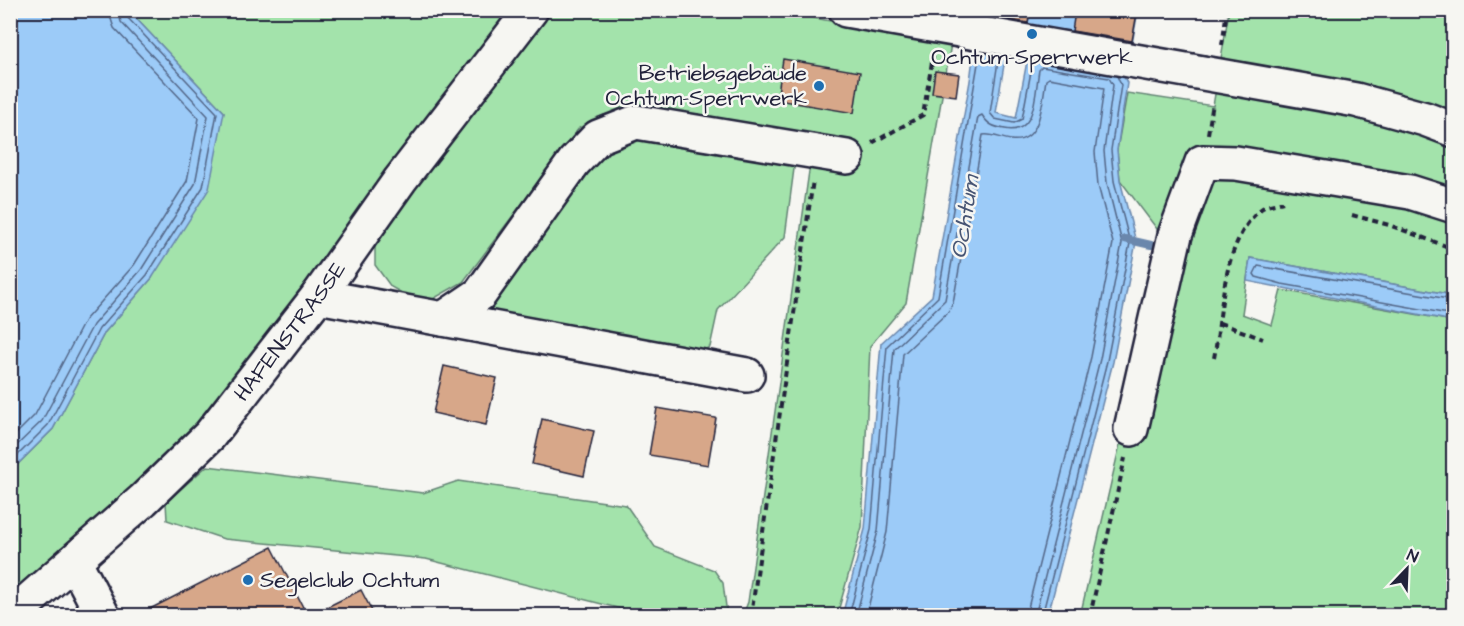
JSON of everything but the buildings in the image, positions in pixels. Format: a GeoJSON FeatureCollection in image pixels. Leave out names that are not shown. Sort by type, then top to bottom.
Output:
{"type":"FeatureCollection","features":[{"type":"Feature","properties":{"kind":"street","name":"HAFENSTRASSE"},"geometry":{"type":"LineString","coordinates":[[11,615],[75,562],[186,462],[210,435],[318,296],[400,180],[531,10]]}},
{"type":"Feature","properties":{"kind":"street"},"geometry":{"type":"LineString","coordinates":[[846,10],[1356,100],[1425,119],[1454,130]]}},
{"type":"Feature","properties":{"kind":"street"},"geometry":{"type":"LineString","coordinates":[[443,319],[480,294],[574,162],[598,137],[636,122],[847,157]]}},
{"type":"Feature","properties":{"kind":"street"},"geometry":{"type":"LineString","coordinates":[[1131,429],[1175,235],[1202,162],[1236,163],[1410,192],[1454,206]]}},
{"type":"Feature","properties":{"kind":"street"},"geometry":{"type":"LineString","coordinates":[[318,296],[747,375]]}},
{"type":"Feature","properties":{"kind":"street"},"geometry":{"type":"LineString","coordinates":[[75,562],[103,615]]}},
{"type":"Feature","properties":{"kind":"path"},"geometry":{"type":"LineString","coordinates":[[752,615],[813,177],[923,115],[938,28]]}},
{"type":"Feature","properties":{"kind":"path"},"geometry":{"type":"LineString","coordinates":[[1202,162],[1217,76]]}},
{"type":"Feature","properties":{"kind":"path"},"geometry":{"type":"LineString","coordinates":[[1214,358],[1232,252],[1245,228],[1262,208],[1287,201]]}},
{"type":"Feature","properties":{"kind":"path"},"geometry":{"type":"LineString","coordinates":[[1347,214],[1389,225],[1454,249]]}},
{"type":"Feature","properties":{"kind":"path"},"geometry":{"type":"LineString","coordinates":[[1220,322],[1263,339]]}},
{"type":"Feature","properties":{"kind":"path"},"geometry":{"type":"LineString","coordinates":[[1090,615],[1131,429]]}},
{"type":"Feature","properties":{"kind":"green space"},"geometry":{"type":"Polygon","coordinates":[[[129,11],[513,11],[202,427],[11,597],[11,471],[53,429],[105,332],[152,278],[224,112],[129,11]]]}},
{"type":"Feature","properties":{"kind":"green space"},"geometry":{"type":"Polygon","coordinates":[[[545,11],[778,11],[951,44],[906,303],[870,346],[862,527],[837,615],[743,615],[748,602],[814,136],[699,114],[627,110],[604,115],[579,128],[463,282],[433,299],[411,298],[391,287],[375,265],[375,244],[387,213],[545,11]]]}},
{"type":"Feature","properties":{"kind":"green space"},"geometry":{"type":"Polygon","coordinates":[[[1229,11],[1453,11],[1453,295],[1250,258],[1242,314],[1272,325],[1281,290],[1453,321],[1453,615],[1080,616],[1164,255],[1157,229],[1120,180],[1117,150],[1127,93],[1213,106],[1229,11]]]}},
{"type":"Feature","properties":{"kind":"green space"},"geometry":{"type":"Polygon","coordinates":[[[643,127],[795,161],[785,237],[718,310],[710,347],[697,353],[502,323],[485,309],[611,138],[643,127]]]}},
{"type":"Feature","properties":{"kind":"green space"},"geometry":{"type":"Polygon","coordinates":[[[207,466],[423,493],[458,481],[626,505],[655,547],[714,570],[723,583],[727,615],[645,615],[426,559],[224,539],[167,520],[166,502],[207,466]]]}},
{"type":"Feature","properties":{"kind":"water"},"geometry":{"type":"Polygon","coordinates":[[[11,10],[129,11],[224,112],[209,189],[152,278],[105,332],[53,429],[11,471],[11,10]]]}},
{"type":"Feature","properties":{"kind":"water","name":"Ochtum"},"geometry":{"type":"Polygon","coordinates":[[[979,11],[1013,11],[996,113],[1016,118],[1029,51],[1119,66],[1127,83],[1117,150],[1120,180],[1136,242],[1113,362],[1048,615],[842,616],[865,529],[881,343],[932,296],[970,81],[979,11]]]}},
{"type":"Feature","properties":{"kind":"water"},"geometry":{"type":"Polygon","coordinates":[[[1030,11],[1138,11],[1130,55],[1025,38],[1030,11]]]}},
{"type":"Feature","properties":{"kind":"water"},"geometry":{"type":"Polygon","coordinates":[[[1250,258],[1453,295],[1453,321],[1247,281],[1250,258]]]}},
{"type":"Feature","properties":{"kind":"waterway"},"geometry":{"type":"LineString","coordinates":[[1125,239],[1151,245]]}},
{"type":"Feature","properties":{"kind":"place","name":"Ochtum-Sperrwerk"},"geometry":{"type":"Point","coordinates":[1032,34]}},
{"type":"Feature","properties":{"kind":"place","name":"Betriebsgebäude Ochtum-Sperrwerk"},"geometry":{"type":"Point","coordinates":[819,86]}},
{"type":"Feature","properties":{"kind":"place","name":"Segelclub Ochtum"},"geometry":{"type":"Point","coordinates":[248,580]}}]}
